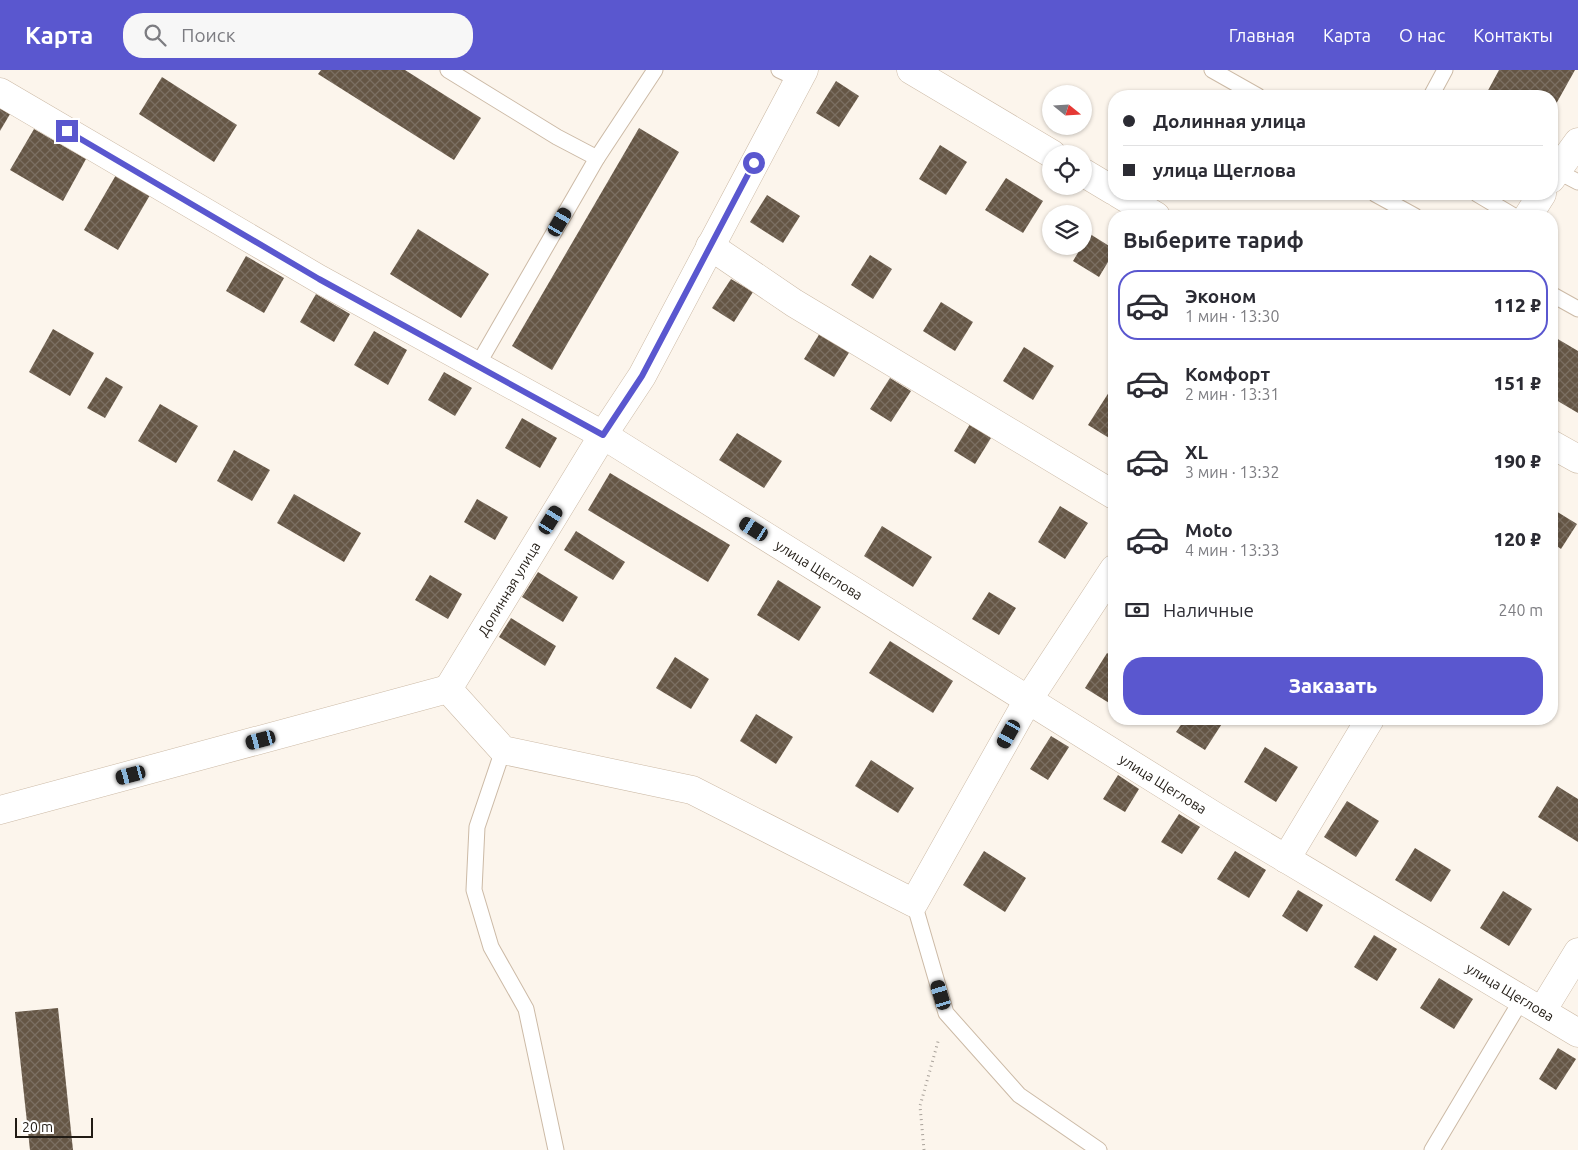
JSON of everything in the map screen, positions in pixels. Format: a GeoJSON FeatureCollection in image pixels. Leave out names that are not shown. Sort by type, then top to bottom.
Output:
{"type":"FeatureCollection","features":[{"type":"Feature","properties":{"kind":"street"},"geometry":{"type":"LineString","coordinates":[[912,70],[1042,148]]}},
{"type":"Feature","properties":{"kind":"street","name":"Долинная улица"},"geometry":{"type":"LineString","coordinates":[[448,689],[603,435],[642,376],[710,246],[794,73]]}},
{"type":"Feature","properties":{"kind":"street","name":"улица Щеглова"},"geometry":{"type":"LineString","coordinates":[[0,92],[319,279],[603,435],[1216,817],[1578,1033]]}},
{"type":"Feature","properties":{"kind":"street"},"geometry":{"type":"LineString","coordinates":[[1562,178],[1578,142]]}},
{"type":"Feature","properties":{"kind":"street"},"geometry":{"type":"LineString","coordinates":[[1092,178],[1108,187]]}},
{"type":"Feature","properties":{"kind":"street"},"geometry":{"type":"LineString","coordinates":[[1129,200],[1146,210]]}},
{"type":"Feature","properties":{"kind":"street"},"geometry":{"type":"LineString","coordinates":[[710,246],[794,303],[1108,491]]}},
{"type":"Feature","properties":{"kind":"street"},"geometry":{"type":"LineString","coordinates":[[1558,448],[1578,459]]}},
{"type":"Feature","properties":{"kind":"street"},"geometry":{"type":"LineString","coordinates":[[0,810],[448,689],[503,750],[692,790],[914,903],[1028,700],[1108,578]]}},
{"type":"Feature","properties":{"kind":"street"},"geometry":{"type":"LineString","coordinates":[[1286,859],[1366,725]]}},
{"type":"Feature","properties":{"kind":"street"},"geometry":{"type":"LineString","coordinates":[[1532,1005],[1578,952]]}},
{"type":"Feature","properties":{"kind":"lane"},"geometry":{"type":"LineString","coordinates":[[448,70],[557,137],[597,158]]}},
{"type":"Feature","properties":{"kind":"lane"},"geometry":{"type":"LineString","coordinates":[[477,366],[597,158],[655,70]]}},
{"type":"Feature","properties":{"kind":"lane"},"geometry":{"type":"LineString","coordinates":[[1212,70],[1247,90]]}},
{"type":"Feature","properties":{"kind":"lane"},"geometry":{"type":"LineString","coordinates":[[1434,90],[1445,70]]}},
{"type":"Feature","properties":{"kind":"lane"},"geometry":{"type":"LineString","coordinates":[[1386,200],[1404,210]]}},
{"type":"Feature","properties":{"kind":"lane"},"geometry":{"type":"LineString","coordinates":[[1487,200],[1504,210]]}},
{"type":"Feature","properties":{"kind":"lane"},"geometry":{"type":"LineString","coordinates":[[1558,298],[1578,309]]}},
{"type":"Feature","properties":{"kind":"lane"},"geometry":{"type":"LineString","coordinates":[[503,750],[477,827],[474,890],[491,947],[526,1009],[553,1148]]}},
{"type":"Feature","properties":{"kind":"lane"},"geometry":{"type":"LineString","coordinates":[[914,903],[946,1013],[1019,1095],[1099,1150]]}},
{"type":"Feature","properties":{"kind":"lane"},"geometry":{"type":"LineString","coordinates":[[1432,1150],[1532,1005]]}},
{"type":"Feature","properties":{"kind":"path"},"geometry":{"type":"LineString","coordinates":[[924,1150],[920,1106],[946,1013]]}},
{"type":"Feature","properties":{"kind":"building"},"geometry":{"type":"Polygon","coordinates":[[[321,70],[405,70],[481,118],[454,160],[318,74],[321,70]]]}},
{"type":"Feature","properties":{"kind":"building"},"geometry":{"type":"Polygon","coordinates":[[[1499,70],[1575,70],[1558,100],[1558,90],[1488,90],[1499,70]]]}},
{"type":"Feature","properties":{"kind":"building"},"geometry":{"type":"Polygon","coordinates":[[[162,77],[237,125],[214,162],[139,114],[162,77]]]}},
{"type":"Feature","properties":{"kind":"building"},"geometry":{"type":"Polygon","coordinates":[[[836,81],[859,96],[839,127],[816,113],[836,81]]]}},
{"type":"Feature","properties":{"kind":"building"},"geometry":{"type":"Polygon","coordinates":[[[0,108],[10,114],[0,131],[0,108]]]}},
{"type":"Feature","properties":{"kind":"building"},"geometry":{"type":"Polygon","coordinates":[[[639,128],[679,152],[552,370],[512,346],[639,128]]]}},
{"type":"Feature","properties":{"kind":"building"},"geometry":{"type":"Polygon","coordinates":[[[34,129],[86,159],[63,201],[10,170],[34,129]]]}},
{"type":"Feature","properties":{"kind":"building"},"geometry":{"type":"Polygon","coordinates":[[[940,145],[967,162],[946,195],[919,179],[940,145]]]}},
{"type":"Feature","properties":{"kind":"building"},"geometry":{"type":"Polygon","coordinates":[[[116,175],[150,195],[118,250],[84,230],[116,175]]]}},
{"type":"Feature","properties":{"kind":"building"},"geometry":{"type":"Polygon","coordinates":[[[1006,178],[1043,201],[1023,233],[985,210],[1006,178]]]}},
{"type":"Feature","properties":{"kind":"building"},"geometry":{"type":"Polygon","coordinates":[[[767,195],[800,216],[783,243],[750,222],[767,195]]]}},
{"type":"Feature","properties":{"kind":"building"},"geometry":{"type":"Polygon","coordinates":[[[418,229],[489,274],[461,318],[390,274],[418,229]]]}},
{"type":"Feature","properties":{"kind":"building"},"geometry":{"type":"Polygon","coordinates":[[[1092,235],[1108,245],[1108,262],[1099,277],[1073,261],[1077,255],[1092,255],[1092,235]]]}},
{"type":"Feature","properties":{"kind":"building"},"geometry":{"type":"Polygon","coordinates":[[[870,255],[892,269],[873,299],[851,285],[870,255]]]}},
{"type":"Feature","properties":{"kind":"building"},"geometry":{"type":"Polygon","coordinates":[[[246,256],[284,278],[264,313],[226,291],[246,256]]]}},
{"type":"Feature","properties":{"kind":"building"},"geometry":{"type":"Polygon","coordinates":[[[731,279],[753,292],[734,322],[712,308],[731,279]]]}},
{"type":"Feature","properties":{"kind":"building"},"geometry":{"type":"Polygon","coordinates":[[[316,294],[350,314],[334,342],[300,322],[316,294]]]}},
{"type":"Feature","properties":{"kind":"building"},"geometry":{"type":"Polygon","coordinates":[[[941,302],[973,322],[955,351],[923,331],[941,302]]]}},
{"type":"Feature","properties":{"kind":"building"},"geometry":{"type":"Polygon","coordinates":[[[53,329],[94,353],[70,396],[29,372],[53,329]]]}},
{"type":"Feature","properties":{"kind":"building"},"geometry":{"type":"Polygon","coordinates":[[[374,331],[407,350],[388,385],[354,365],[374,331]]]}},
{"type":"Feature","properties":{"kind":"building"},"geometry":{"type":"Polygon","coordinates":[[[820,333],[850,351],[834,377],[804,359],[820,333]]]}},
{"type":"Feature","properties":{"kind":"building"},"geometry":{"type":"Polygon","coordinates":[[[1558,339],[1578,351],[1578,413],[1558,401],[1558,339]]]}},
{"type":"Feature","properties":{"kind":"building"},"geometry":{"type":"Polygon","coordinates":[[[1024,347],[1054,366],[1033,400],[1003,381],[1024,347]]]}},
{"type":"Feature","properties":{"kind":"building"},"geometry":{"type":"Polygon","coordinates":[[[444,372],[472,388],[455,416],[428,400],[444,372]]]}},
{"type":"Feature","properties":{"kind":"building"},"geometry":{"type":"Polygon","coordinates":[[[106,377],[123,387],[105,418],[87,408],[106,377]]]}},
{"type":"Feature","properties":{"kind":"building"},"geometry":{"type":"Polygon","coordinates":[[[890,378],[911,391],[891,422],[870,409],[890,378]]]}},
{"type":"Feature","properties":{"kind":"building"},"geometry":{"type":"Polygon","coordinates":[[[1108,394],[1108,437],[1088,425],[1108,394]]]}},
{"type":"Feature","properties":{"kind":"building"},"geometry":{"type":"Polygon","coordinates":[[[160,404],[198,426],[176,463],[138,441],[160,404]]]}},
{"type":"Feature","properties":{"kind":"building"},"geometry":{"type":"Polygon","coordinates":[[[522,418],[557,438],[540,468],[505,448],[522,418]]]}},
{"type":"Feature","properties":{"kind":"building"},"geometry":{"type":"Polygon","coordinates":[[[970,424],[991,438],[975,464],[954,451],[970,424]]]}},
{"type":"Feature","properties":{"kind":"building"},"geometry":{"type":"Polygon","coordinates":[[[737,433],[782,461],[764,488],[719,460],[737,433]]]}},
{"type":"Feature","properties":{"kind":"building"},"geometry":{"type":"Polygon","coordinates":[[[234,450],[270,470],[252,501],[217,481],[234,450]]]}},
{"type":"Feature","properties":{"kind":"building"},"geometry":{"type":"Polygon","coordinates":[[[610,473],[730,545],[708,582],[588,510],[610,473]]]}},
{"type":"Feature","properties":{"kind":"building"},"geometry":{"type":"Polygon","coordinates":[[[294,494],[361,533],[344,562],[277,523],[294,494]]]}},
{"type":"Feature","properties":{"kind":"building"},"geometry":{"type":"Polygon","coordinates":[[[477,499],[508,517],[495,540],[464,522],[477,499]]]}},
{"type":"Feature","properties":{"kind":"building"},"geometry":{"type":"Polygon","coordinates":[[[1060,506],[1088,523],[1065,559],[1038,542],[1060,506]]]}},
{"type":"Feature","properties":{"kind":"building"},"geometry":{"type":"Polygon","coordinates":[[[1558,512],[1577,524],[1561,549],[1558,547],[1558,512]]]}},
{"type":"Feature","properties":{"kind":"building"},"geometry":{"type":"Polygon","coordinates":[[[882,526],[932,557],[913,587],[864,556],[882,526]]]}},
{"type":"Feature","properties":{"kind":"building"},"geometry":{"type":"Polygon","coordinates":[[[576,531],[625,562],[613,580],[564,550],[576,531]]]}},
{"type":"Feature","properties":{"kind":"building"},"geometry":{"type":"Polygon","coordinates":[[[538,572],[578,597],[563,622],[522,597],[538,572]]]}},
{"type":"Feature","properties":{"kind":"building"},"geometry":{"type":"Polygon","coordinates":[[[430,575],[462,594],[448,619],[415,600],[430,575]]]}},
{"type":"Feature","properties":{"kind":"building"},"geometry":{"type":"Polygon","coordinates":[[[778,580],[821,607],[799,641],[757,615],[778,580]]]}},
{"type":"Feature","properties":{"kind":"building"},"geometry":{"type":"Polygon","coordinates":[[[989,592],[1016,608],[999,635],[972,619],[989,592]]]}},
{"type":"Feature","properties":{"kind":"building"},"geometry":{"type":"Polygon","coordinates":[[[511,618],[556,646],[545,666],[499,637],[511,618]]]}},
{"type":"Feature","properties":{"kind":"building"},"geometry":{"type":"Polygon","coordinates":[[[890,641],[953,681],[933,713],[869,673],[890,641]]]}},
{"type":"Feature","properties":{"kind":"building"},"geometry":{"type":"Polygon","coordinates":[[[1107,653],[1108,654],[1108,702],[1085,688],[1107,653]]]}},
{"type":"Feature","properties":{"kind":"building"},"geometry":{"type":"Polygon","coordinates":[[[675,657],[709,679],[691,709],[656,688],[675,657]]]}},
{"type":"Feature","properties":{"kind":"building"},"geometry":{"type":"Polygon","coordinates":[[[756,714],[793,737],[776,764],[740,741],[756,714]]]}},
{"type":"Feature","properties":{"kind":"building"},"geometry":{"type":"Polygon","coordinates":[[[1181,725],[1221,725],[1205,750],[1176,732],[1181,725]]]}},
{"type":"Feature","properties":{"kind":"building"},"geometry":{"type":"Polygon","coordinates":[[[1051,736],[1069,747],[1048,780],[1030,769],[1051,736]]]}},
{"type":"Feature","properties":{"kind":"building"},"geometry":{"type":"Polygon","coordinates":[[[1265,747],[1298,767],[1276,802],[1244,782],[1265,747]]]}},
{"type":"Feature","properties":{"kind":"building"},"geometry":{"type":"Polygon","coordinates":[[[871,760],[914,788],[898,813],[855,786],[871,760]]]}},
{"type":"Feature","properties":{"kind":"building"},"geometry":{"type":"Polygon","coordinates":[[[1118,775],[1139,789],[1125,812],[1103,799],[1118,775]]]}},
{"type":"Feature","properties":{"kind":"building"},"geometry":{"type":"Polygon","coordinates":[[[1557,786],[1578,799],[1578,842],[1538,817],[1557,786]]]}},
{"type":"Feature","properties":{"kind":"building"},"geometry":{"type":"Polygon","coordinates":[[[1347,801],[1379,821],[1356,857],[1324,837],[1347,801]]]}},
{"type":"Feature","properties":{"kind":"building"},"geometry":{"type":"Polygon","coordinates":[[[1179,814],[1200,827],[1182,854],[1161,842],[1179,814]]]}},
{"type":"Feature","properties":{"kind":"building"},"geometry":{"type":"Polygon","coordinates":[[[1415,848],[1451,870],[1431,902],[1395,880],[1415,848]]]}},
{"type":"Feature","properties":{"kind":"building"},"geometry":{"type":"Polygon","coordinates":[[[984,851],[1026,878],[1005,912],[963,885],[984,851]]]}},
{"type":"Feature","properties":{"kind":"building"},"geometry":{"type":"Polygon","coordinates":[[[1235,851],[1266,870],[1249,898],[1217,879],[1235,851]]]}},
{"type":"Feature","properties":{"kind":"building"},"geometry":{"type":"Polygon","coordinates":[[[1298,890],[1323,905],[1307,932],[1282,916],[1298,890]]]}},
{"type":"Feature","properties":{"kind":"building"},"geometry":{"type":"Polygon","coordinates":[[[1503,891],[1532,909],[1509,946],[1480,928],[1503,891]]]}},
{"type":"Feature","properties":{"kind":"building"},"geometry":{"type":"Polygon","coordinates":[[[1374,935],[1397,949],[1377,981],[1354,967],[1374,935]]]}},
{"type":"Feature","properties":{"kind":"building"},"geometry":{"type":"Polygon","coordinates":[[[1439,978],[1473,999],[1454,1029],[1420,1008],[1439,978]]]}},
{"type":"Feature","properties":{"kind":"building"},"geometry":{"type":"Polygon","coordinates":[[[58,1008],[73,1150],[30,1150],[15,1012],[58,1008]]]}},
{"type":"Feature","properties":{"kind":"building"},"geometry":{"type":"Polygon","coordinates":[[[1558,1048],[1576,1059],[1556,1090],[1539,1079],[1558,1048]]]}},
{"type":"Feature","properties":{"kind":"route"},"geometry":{"type":"LineString","coordinates":[[67,131],[319,279],[603,435],[642,376],[754,163]]}}]}
